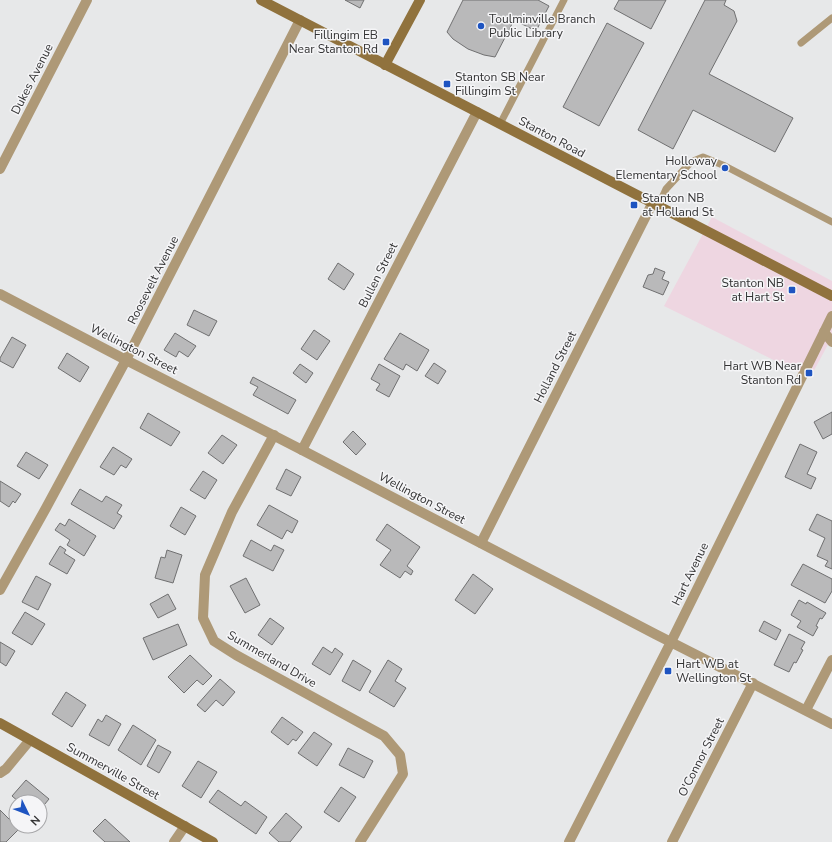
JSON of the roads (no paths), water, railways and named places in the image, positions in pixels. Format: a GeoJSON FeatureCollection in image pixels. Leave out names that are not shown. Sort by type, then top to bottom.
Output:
{"type":"FeatureCollection","features":[{"type":"Feature","properties":{"kind":"street","name":"Dukes Avenue"},"geometry":{"type":"LineString","coordinates":[[0,169],[87,0]]}},
{"type":"Feature","properties":{"kind":"street","name":"Stanton Road"},"geometry":{"type":"LineString","coordinates":[[261,0],[832,296]]}},
{"type":"Feature","properties":{"kind":"street"},"geometry":{"type":"LineString","coordinates":[[385,65],[420,0]]}},
{"type":"Feature","properties":{"kind":"street","name":"Roosevelt Avenue"},"geometry":{"type":"LineString","coordinates":[[0,590],[126,360],[300,20]]}},
{"type":"Feature","properties":{"kind":"street","name":"Bullen Street"},"geometry":{"type":"LineString","coordinates":[[302,450],[477,112]]}},
{"type":"Feature","properties":{"kind":"street","name":"Holland Street"},"geometry":{"type":"LineString","coordinates":[[481,543],[655,205]]}},
{"type":"Feature","properties":{"kind":"street","name":"Wellington Street"},"geometry":{"type":"LineString","coordinates":[[0,294],[670,642],[832,724]]}},
{"type":"Feature","properties":{"kind":"street","name":"Hart Avenue"},"geometry":{"type":"LineString","coordinates":[[569,842],[832,316]]}},
{"type":"Feature","properties":{"kind":"street"},"geometry":{"type":"LineString","coordinates":[[824,332],[832,342]]}},
{"type":"Feature","properties":{"kind":"street","name":"Summerland Drive"},"geometry":{"type":"LineString","coordinates":[[274,435],[232,512],[205,575],[204,618],[214,641],[236,655],[384,736],[400,755],[403,774],[360,842]]}},
{"type":"Feature","properties":{"kind":"street"},"geometry":{"type":"LineString","coordinates":[[806,710],[832,660]]}},
{"type":"Feature","properties":{"kind":"street","name":"O'Connor Street"},"geometry":{"type":"LineString","coordinates":[[672,842],[753,683]]}},
{"type":"Feature","properties":{"kind":"street","name":"Summerville Street"},"geometry":{"type":"LineString","coordinates":[[0,723],[213,842]]}},
{"type":"Feature","properties":{"kind":"street"},"geometry":{"type":"LineString","coordinates":[[0,773],[6,769],[30,740]]}},
{"type":"Feature","properties":{"kind":"street"},"geometry":{"type":"LineString","coordinates":[[174,842],[185,826]]}},
{"type":"Feature","properties":{"kind":"lane"},"geometry":{"type":"LineString","coordinates":[[500,124],[564,0]]}},
{"type":"Feature","properties":{"kind":"lane"},"geometry":{"type":"LineString","coordinates":[[801,43],[832,18]]}},
{"type":"Feature","properties":{"kind":"lane"},"geometry":{"type":"LineString","coordinates":[[655,205],[666,189],[691,162],[703,157],[725,166],[832,222]]}},
{"type":"Feature","properties":{"kind":"place","name":"Toulminville Branch Public Library"},"geometry":{"type":"Point","coordinates":[481,26]}},
{"type":"Feature","properties":{"kind":"place","name":"Fillingim EB Near Stanton Rd"},"geometry":{"type":"Point","coordinates":[386,42]}},
{"type":"Feature","properties":{"kind":"place","name":"Stanton SB Near Fillingim St"},"geometry":{"type":"Point","coordinates":[447,84]}},
{"type":"Feature","properties":{"kind":"place","name":"Holloway Elementary School"},"geometry":{"type":"Point","coordinates":[725,168]}},
{"type":"Feature","properties":{"kind":"place","name":"Stanton NB at Holland St"},"geometry":{"type":"Point","coordinates":[634,205]}},
{"type":"Feature","properties":{"kind":"place","name":"Stanton NB at Hart St"},"geometry":{"type":"Point","coordinates":[792,290]}},
{"type":"Feature","properties":{"kind":"place","name":"Hart WB Near Stanton Rd"},"geometry":{"type":"Point","coordinates":[809,373]}},
{"type":"Feature","properties":{"kind":"place","name":"Hart WB at Wellington St"},"geometry":{"type":"Point","coordinates":[668,671]}}]}
